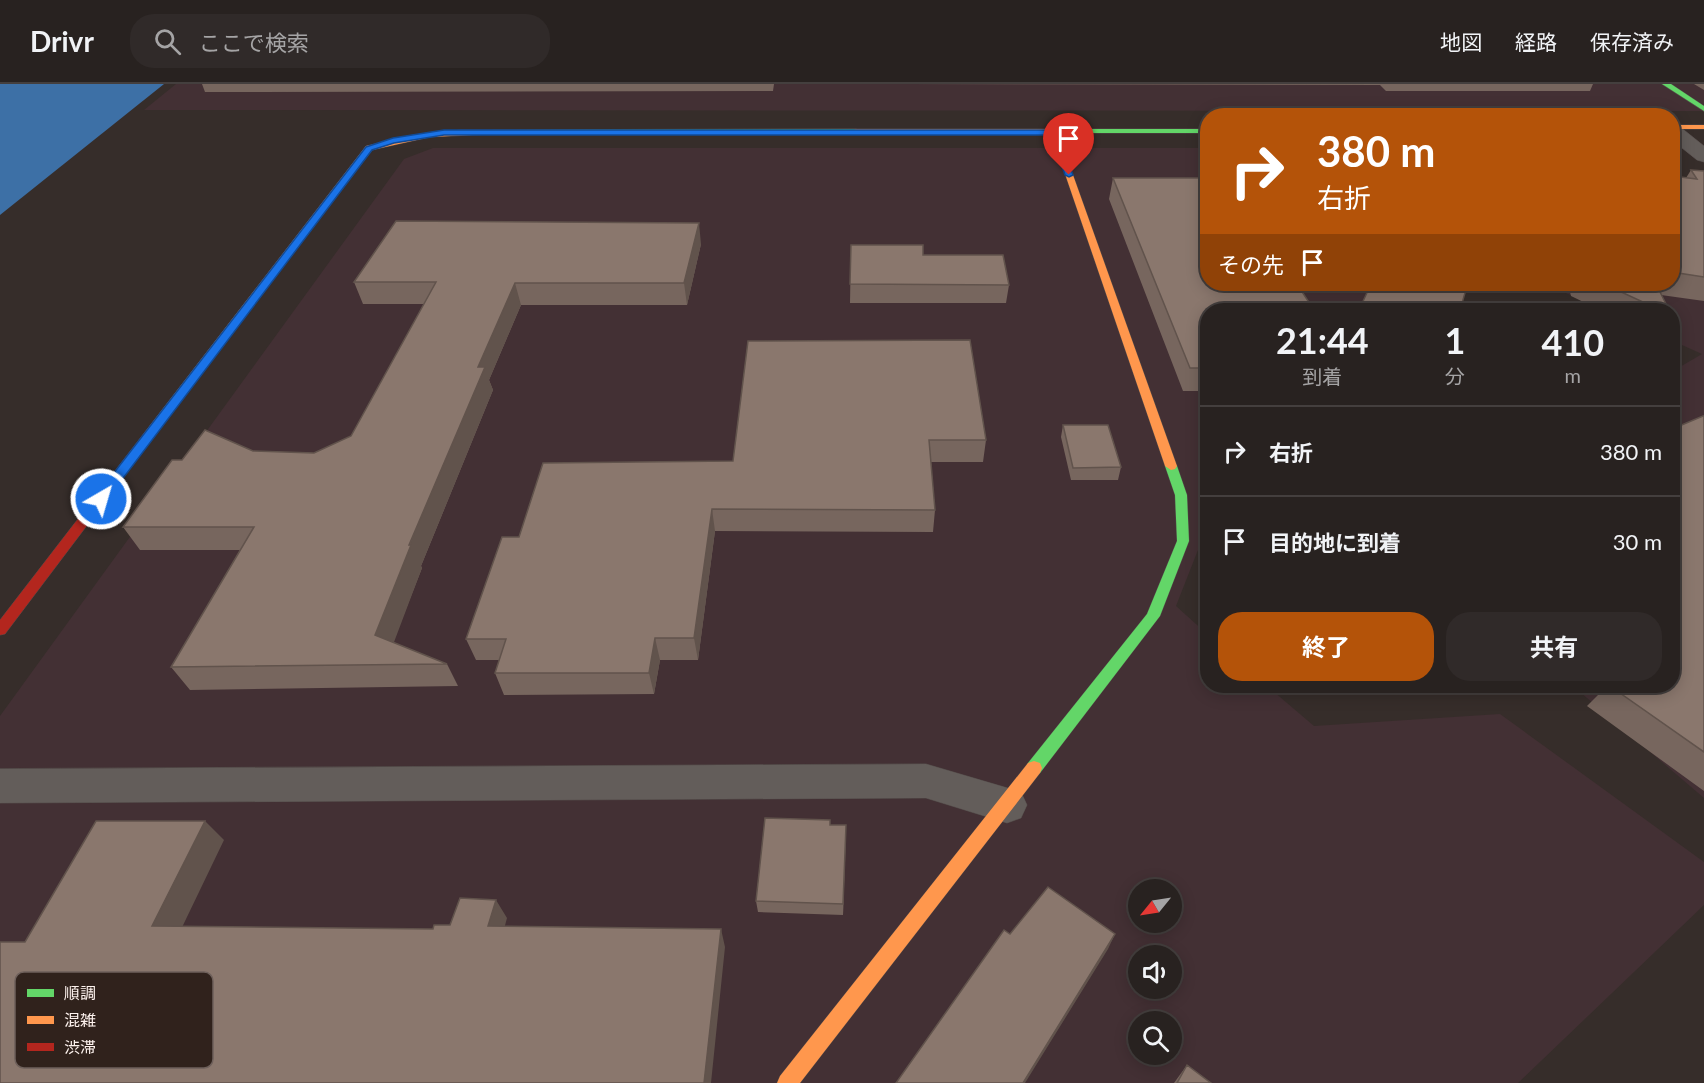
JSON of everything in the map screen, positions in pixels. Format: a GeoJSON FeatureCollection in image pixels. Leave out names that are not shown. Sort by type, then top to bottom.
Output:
{"type":"FeatureCollection","features":[{"type":"Feature","properties":{"kind":"street"},"geometry":{"type":"LineString","coordinates":[[1666,84],[1704,109]]}},
{"type":"Feature","properties":{"kind":"street"},"geometry":{"type":"LineString","coordinates":[[1680,128],[1704,127]]}},
{"type":"Feature","properties":{"kind":"street"},"geometry":{"type":"LineString","coordinates":[[0,630],[369,148],[393,141],[444,132],[1200,131]]}},
{"type":"Feature","properties":{"kind":"street"},"geometry":{"type":"LineString","coordinates":[[787,1083],[1154,616],[1183,540],[1181,495],[1054,132]]}},
{"type":"Feature","properties":{"kind":"street"},"geometry":{"type":"LineString","coordinates":[[1680,136],[1704,156]]}},
{"type":"Feature","properties":{"kind":"street"},"geometry":{"type":"LineString","coordinates":[[0,786],[926,781],[1007,805]]}},
{"type":"Feature","properties":{"kind":"shaded area"},"geometry":{"type":"Polygon","coordinates":[[[176,84],[1704,84],[1704,111],[1680,111],[1680,108],[1200,108],[1200,111],[144,110],[176,84]]]}},
{"type":"Feature","properties":{"kind":"shaded area"},"geometry":{"type":"Polygon","coordinates":[[[433,148],[1200,148],[1200,291],[1440,291],[1444,303],[1200,303],[1200,545],[1176,606],[1200,628],[1200,693],[1275,693],[1314,726],[1500,714],[1704,862],[1704,905],[1518,1083],[0,1083],[0,716],[404,159],[433,148]]]}},
{"type":"Feature","properties":{"kind":"shaded area"},"geometry":{"type":"Polygon","coordinates":[[[1704,191],[1704,798],[1581,693],[1680,693],[1680,367],[1702,354],[1680,344],[1680,303],[1589,303],[1561,291],[1680,291],[1680,261],[1704,191]]]}},
{"type":"Feature","properties":{"kind":"water"},"geometry":{"type":"Polygon","coordinates":[[[0,84],[164,84],[0,215],[0,84]]]}},
{"type":"Feature","properties":{"kind":"building"},"geometry":{"type":"Polygon","coordinates":[[[1691,170],[1704,171],[1704,277],[1680,273],[1680,177],[1697,179],[1691,170]]]}},
{"type":"Feature","properties":{"kind":"building"},"geometry":{"type":"Polygon","coordinates":[[[1113,178],[1200,178],[1200,291],[1302,291],[1309,303],[1200,303],[1200,368],[1190,368],[1113,178]]]}},
{"type":"Feature","properties":{"kind":"building"},"geometry":{"type":"Polygon","coordinates":[[[396,221],[699,223],[684,283],[515,283],[478,367],[485,367],[409,545],[411,545],[375,635],[447,664],[171,667],[254,527],[123,527],[172,460],[182,460],[205,430],[253,451],[314,453],[351,436],[436,282],[354,282],[396,221]]]}},
{"type":"Feature","properties":{"kind":"building"},"geometry":{"type":"Polygon","coordinates":[[[851,245],[923,245],[923,255],[1003,255],[1009,285],[850,284],[851,245]]]}},
{"type":"Feature","properties":{"kind":"building"},"geometry":{"type":"Polygon","coordinates":[[[1368,291],[1463,291],[1465,293],[1462,303],[1362,303],[1368,291]]]}},
{"type":"Feature","properties":{"kind":"building"},"geometry":{"type":"Polygon","coordinates":[[[1619,291],[1660,291],[1666,303],[1645,303],[1619,291]]]}},
{"type":"Feature","properties":{"kind":"building"},"geometry":{"type":"Polygon","coordinates":[[[970,340],[986,440],[929,440],[935,510],[712,509],[694,638],[655,638],[649,673],[495,673],[506,639],[466,639],[502,537],[519,537],[543,463],[733,461],[748,341],[970,340]]]}},
{"type":"Feature","properties":{"kind":"building"},"geometry":{"type":"Polygon","coordinates":[[[1704,416],[1704,752],[1620,693],[1680,693],[1680,426],[1704,416]]]}},
{"type":"Feature","properties":{"kind":"building"},"geometry":{"type":"Polygon","coordinates":[[[1063,425],[1108,425],[1121,467],[1073,468],[1063,425]]]}},
{"type":"Feature","properties":{"kind":"building"},"geometry":{"type":"Polygon","coordinates":[[[765,818],[830,820],[830,825],[846,825],[843,904],[756,901],[765,818]]]}},
{"type":"Feature","properties":{"kind":"building"},"geometry":{"type":"Polygon","coordinates":[[[96,821],[205,821],[152,926],[433,929],[434,925],[450,925],[460,898],[496,900],[488,926],[721,929],[704,1083],[0,1083],[0,942],[25,942],[96,821]]]}},
{"type":"Feature","properties":{"kind":"building"},"geometry":{"type":"Polygon","coordinates":[[[1048,887],[1115,934],[1023,1083],[896,1083],[1004,930],[1010,934],[1048,887]]]}},
{"type":"Feature","properties":{"kind":"building"},"geometry":{"type":"Polygon","coordinates":[[[1187,1065],[1211,1083],[1177,1083],[1187,1065]]]}},
{"type":"Feature","properties":{"kind":"traffic: fast"},"geometry":{"type":"LineString","coordinates":[[1666,84],[1704,109]]}},
{"type":"Feature","properties":{"kind":"traffic: fast"},"geometry":{"type":"LineString","coordinates":[[493,132],[856,131]]}},
{"type":"Feature","properties":{"kind":"traffic: fast"},"geometry":{"type":"LineString","coordinates":[[1087,131],[1200,131]]}},
{"type":"Feature","properties":{"kind":"traffic: fast"},"geometry":{"type":"LineString","coordinates":[[1034,768],[1153,616],[1183,541],[1181,495],[1171,466]]}},
{"type":"Feature","properties":{"kind":"traffic: slow"},"geometry":{"type":"LineString","coordinates":[[1680,127],[1704,127]]}},
{"type":"Feature","properties":{"kind":"traffic: slow"},"geometry":{"type":"LineString","coordinates":[[856,131],[1087,131]]}},
{"type":"Feature","properties":{"kind":"traffic: slow"},"geometry":{"type":"LineString","coordinates":[[149,435],[369,148],[430,135],[493,132]]}},
{"type":"Feature","properties":{"kind":"traffic: slow"},"geometry":{"type":"LineString","coordinates":[[1054,132],[1171,466]]}},
{"type":"Feature","properties":{"kind":"traffic: slow"},"geometry":{"type":"LineString","coordinates":[[787,1083],[1034,768]]}},
{"type":"Feature","properties":{"kind":"traffic: jam"},"geometry":{"type":"LineString","coordinates":[[0,630],[149,435]]}},
{"type":"Feature","properties":{"kind":"route"},"geometry":{"type":"LineString","coordinates":[[101,499],[345,183],[369,148],[393,141],[444,132],[1054,132],[1069,175]]}}]}
